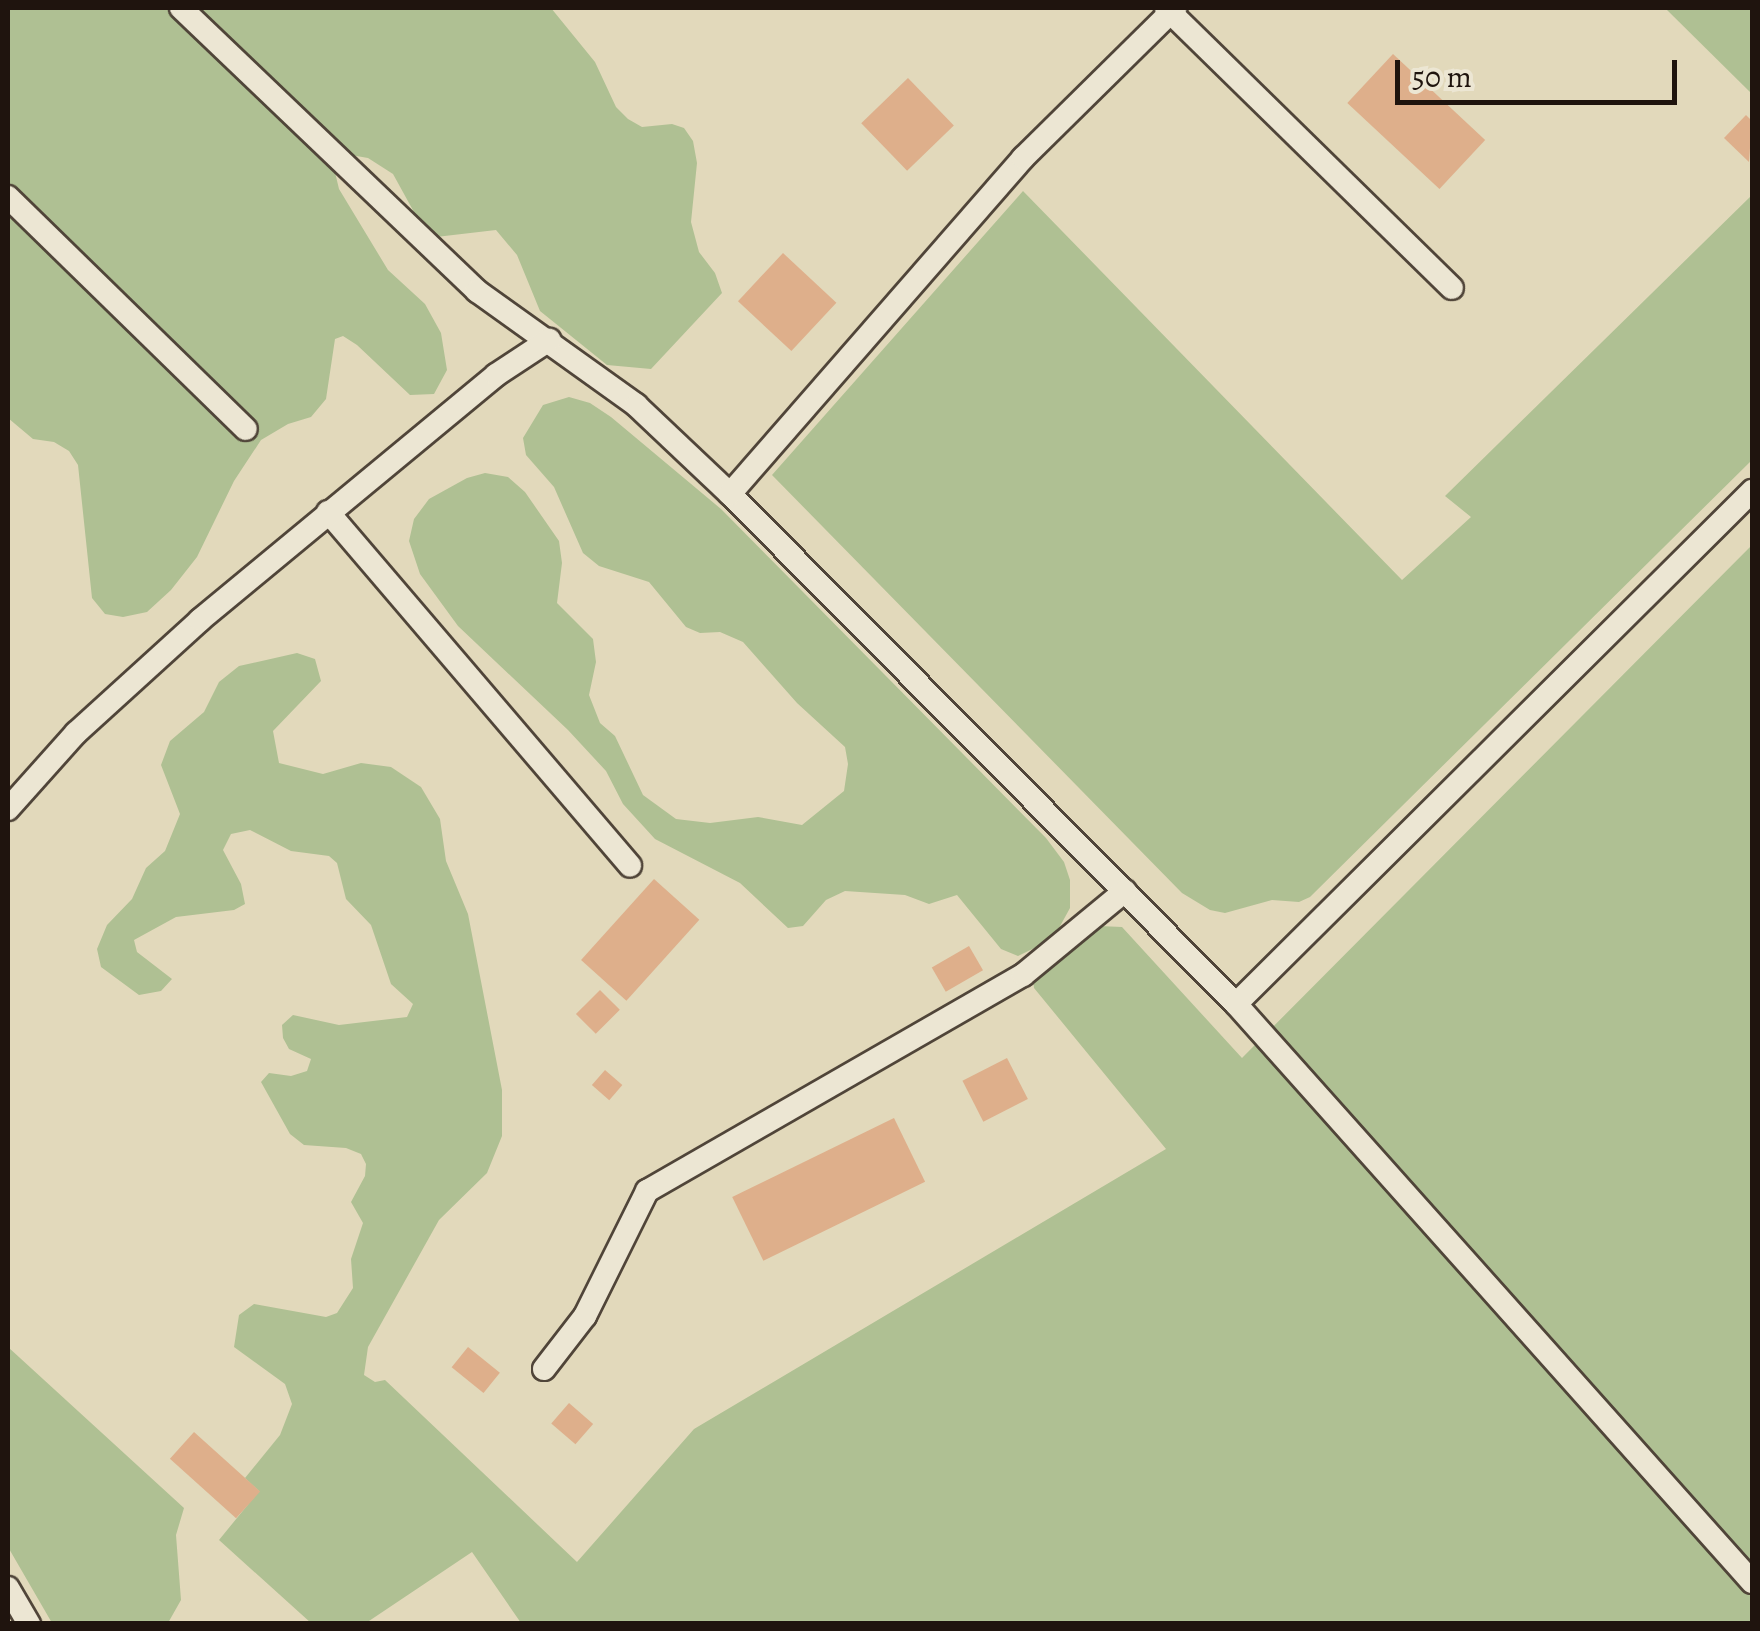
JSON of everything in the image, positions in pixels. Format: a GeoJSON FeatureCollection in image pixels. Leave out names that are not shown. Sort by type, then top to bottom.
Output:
{"type":"FeatureCollection","features":[{"type":"Feature","properties":{"kind":"lane"},"geometry":{"type":"LineString","coordinates":[[181,8],[477,290],[636,405],[730,494],[1236,1004],[1752,1582]]}},
{"type":"Feature","properties":{"kind":"lane"},"geometry":{"type":"LineString","coordinates":[[730,494],[1022,158],[1170,9],[1452,288]]}},
{"type":"Feature","properties":{"kind":"lane"},"geometry":{"type":"LineString","coordinates":[[8,198],[246,428]]}},
{"type":"Feature","properties":{"kind":"lane"},"geometry":{"type":"LineString","coordinates":[[8,809],[76,733],[328,512],[496,376],[549,340]]}},
{"type":"Feature","properties":{"kind":"lane"},"geometry":{"type":"LineString","coordinates":[[1236,1004],[1752,491]]}},
{"type":"Feature","properties":{"kind":"lane"},"geometry":{"type":"LineString","coordinates":[[328,512],[630,866]]}},
{"type":"Feature","properties":{"kind":"lane"},"geometry":{"type":"LineString","coordinates":[[544,1369],[585,1316],[646,1191],[1023,975],[1125,891]]}},
{"type":"Feature","properties":{"kind":"lane"},"geometry":{"type":"LineString","coordinates":[[8,1588],[29,1624]]}},
{"type":"Feature","properties":{"kind":"green space"},"geometry":{"type":"Polygon","coordinates":[[[8,8],[551,8],[595,62],[616,107],[628,119],[642,127],[672,124],[684,128],[693,141],[697,163],[691,222],[699,252],[715,273],[722,293],[651,369],[607,365],[540,311],[517,255],[496,230],[436,237],[420,223],[393,174],[368,158],[345,154],[333,164],[339,189],[388,270],[425,304],[441,333],[447,370],[434,394],[410,395],[357,345],[343,336],[335,339],[326,399],[311,417],[288,424],[261,440],[234,481],[197,557],[171,590],[147,612],[123,617],[105,614],[92,598],[78,465],[69,451],[54,442],[33,439],[8,418],[8,8]]]}},
{"type":"Feature","properties":{"kind":"green space"},"geometry":{"type":"Polygon","coordinates":[[[1665,8],[1752,8],[1752,94],[1665,8]]]}},
{"type":"Feature","properties":{"kind":"green space"},"geometry":{"type":"Polygon","coordinates":[[[1023,191],[1402,580],[1471,517],[1445,496],[1752,195],[1752,460],[1310,897],[1299,902],[1272,900],[1225,913],[1210,910],[1182,893],[772,475],[1023,191]]]}},
{"type":"Feature","properties":{"kind":"green space"},"geometry":{"type":"Polygon","coordinates":[[[569,397],[590,403],[611,417],[721,509],[1046,838],[1064,862],[1070,880],[1070,908],[1053,939],[1018,956],[1001,949],[957,895],[929,904],[905,895],[845,891],[826,900],[803,926],[788,928],[740,883],[655,839],[623,804],[606,771],[458,626],[420,574],[409,541],[414,519],[429,499],[467,478],[485,473],[508,477],[525,492],[559,541],[562,563],[557,603],[593,639],[596,662],[589,695],[600,723],[615,736],[643,795],[676,819],[710,823],[758,817],[802,825],[844,791],[848,764],[845,747],[797,703],[743,642],[720,632],[700,633],[686,627],[649,582],[599,566],[583,553],[554,487],[526,455],[523,438],[543,405],[569,397]]]}},
{"type":"Feature","properties":{"kind":"green space"},"geometry":{"type":"Polygon","coordinates":[[[1752,545],[1752,1623],[521,1623],[472,1552],[366,1623],[311,1623],[219,1540],[259,1491],[245,1478],[280,1435],[292,1404],[285,1384],[234,1347],[239,1315],[254,1304],[326,1317],[337,1313],[353,1288],[351,1259],[363,1223],[351,1202],[365,1176],[366,1164],[361,1154],[346,1148],[304,1145],[290,1134],[261,1082],[269,1073],[291,1076],[307,1071],[311,1059],[289,1049],[283,1038],[282,1025],[293,1015],[339,1025],[407,1017],[413,1004],[391,984],[371,925],[346,899],[337,863],[329,856],[291,851],[250,830],[231,834],[223,850],[241,884],[245,904],[234,910],[176,917],[134,940],[137,952],[172,979],[161,991],[139,995],[101,967],[97,949],[107,925],[132,899],[146,868],[165,851],[180,814],[161,765],[170,741],[204,712],[219,682],[239,666],[297,653],[315,659],[321,681],[273,731],[279,763],[323,774],[361,763],[391,767],[421,787],[440,819],[446,861],[468,914],[502,1090],[502,1136],[487,1173],[439,1220],[368,1347],[364,1375],[375,1382],[385,1380],[577,1562],[694,1429],[1166,1149],[1034,988],[1033,979],[1099,926],[1122,927],[1242,1058],[1752,545]]]}},
{"type":"Feature","properties":{"kind":"green space"},"geometry":{"type":"Polygon","coordinates":[[[8,1347],[184,1508],[176,1535],[181,1600],[168,1623],[52,1623],[8,1547],[8,1347]]]}},
{"type":"Feature","properties":{"kind":"building"},"geometry":{"type":"Polygon","coordinates":[[[1393,54],[1485,140],[1439,189],[1347,103],[1393,54]]]}},
{"type":"Feature","properties":{"kind":"building"},"geometry":{"type":"Polygon","coordinates":[[[908,78],[954,125],[907,171],[861,123],[908,78]]]}},
{"type":"Feature","properties":{"kind":"building"},"geometry":{"type":"Polygon","coordinates":[[[1746,115],[1752,121],[1749,162],[1724,138],[1746,115]]]}},
{"type":"Feature","properties":{"kind":"building"},"geometry":{"type":"Polygon","coordinates":[[[783,253],[836,303],[791,351],[738,301],[783,253]]]}},
{"type":"Feature","properties":{"kind":"building"},"geometry":{"type":"Polygon","coordinates":[[[654,879],[699,920],[626,1001],[581,960],[654,879]]]}},
{"type":"Feature","properties":{"kind":"building"},"geometry":{"type":"Polygon","coordinates":[[[969,946],[983,970],[946,992],[932,967],[969,946]]]}},
{"type":"Feature","properties":{"kind":"building"},"geometry":{"type":"Polygon","coordinates":[[[600,990],[620,1010],[596,1034],[576,1014],[600,990]]]}},
{"type":"Feature","properties":{"kind":"building"},"geometry":{"type":"Polygon","coordinates":[[[1007,1058],[1028,1099],[983,1122],[962,1081],[1007,1058]]]}},
{"type":"Feature","properties":{"kind":"building"},"geometry":{"type":"Polygon","coordinates":[[[605,1070],[622,1085],[609,1100],[592,1085],[605,1070]]]}},
{"type":"Feature","properties":{"kind":"building"},"geometry":{"type":"Polygon","coordinates":[[[894,1118],[925,1182],[763,1261],[732,1197],[894,1118]]]}},
{"type":"Feature","properties":{"kind":"building"},"geometry":{"type":"Polygon","coordinates":[[[468,1347],[500,1373],[484,1393],[452,1367],[468,1347]]]}},
{"type":"Feature","properties":{"kind":"building"},"geometry":{"type":"Polygon","coordinates":[[[569,1403],[593,1424],[575,1444],[551,1423],[569,1403]]]}},
{"type":"Feature","properties":{"kind":"building"},"geometry":{"type":"Polygon","coordinates":[[[194,1432],[260,1492],[236,1518],[170,1459],[194,1432]]]}}]}
